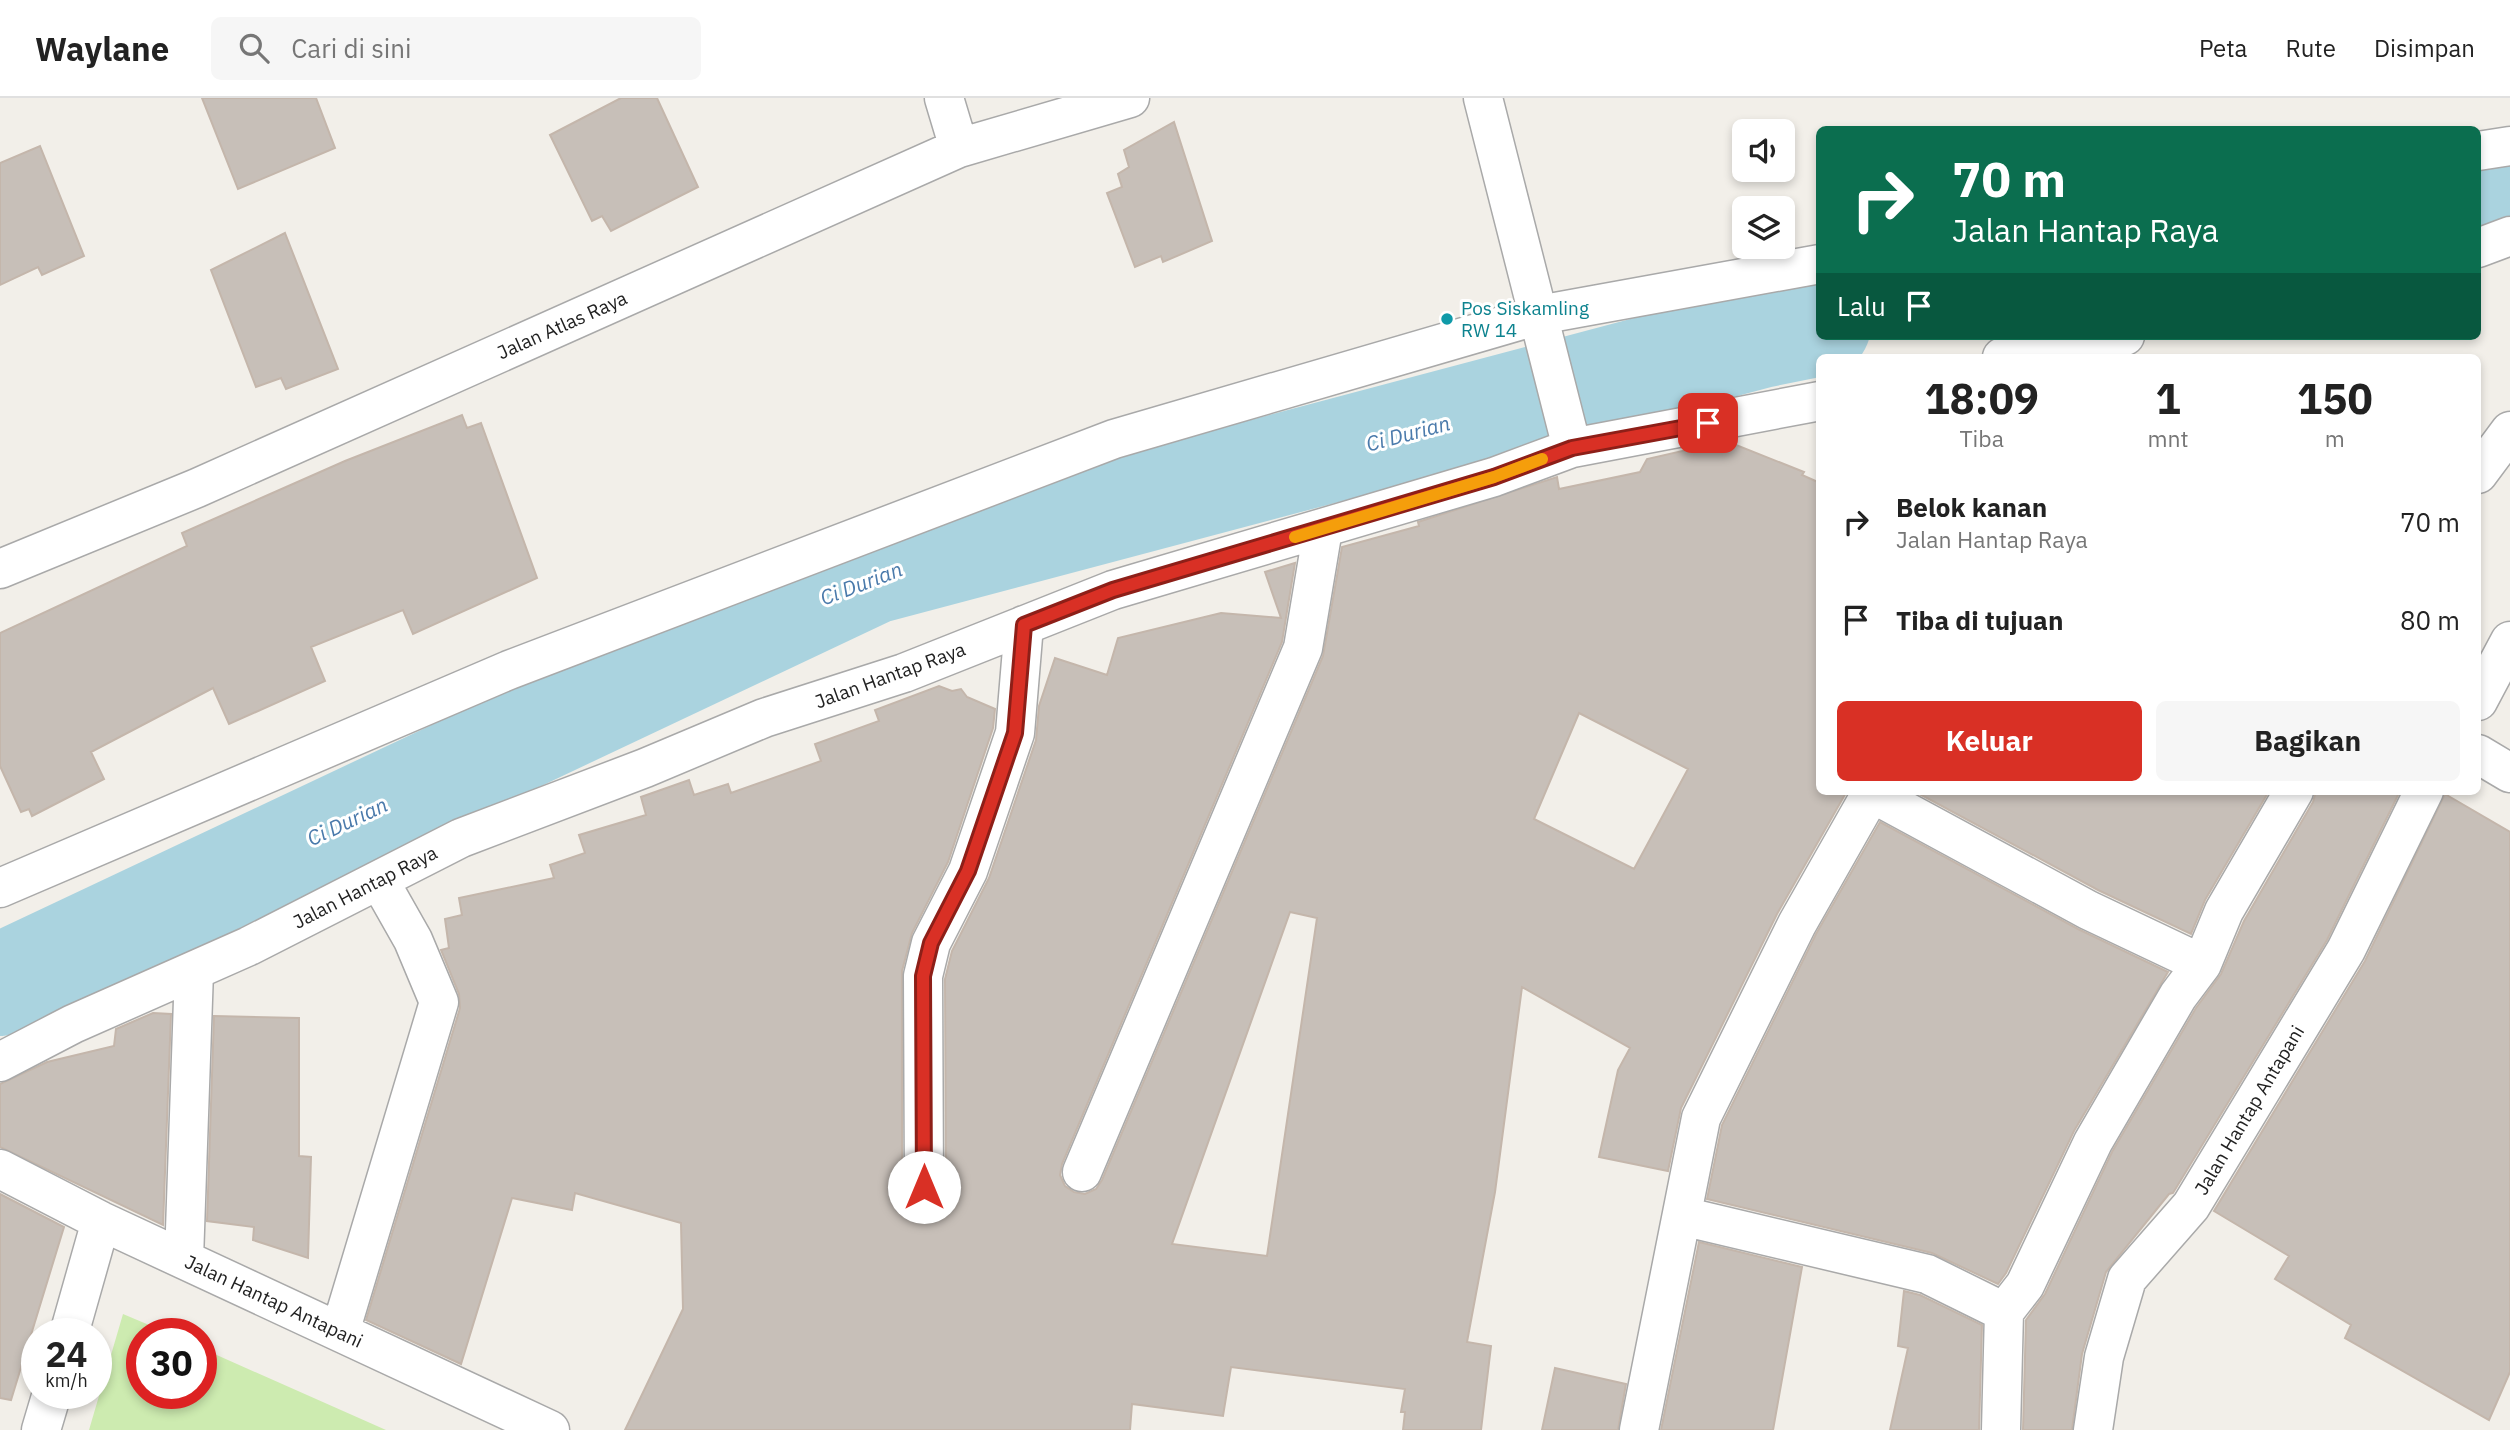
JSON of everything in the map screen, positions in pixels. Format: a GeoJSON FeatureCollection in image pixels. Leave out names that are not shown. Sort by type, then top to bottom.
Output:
{"type":"FeatureCollection","features":[{"type":"Feature","properties":{"kind":"street"},"geometry":{"type":"LineString","coordinates":[[944,98],[959,148]]}},
{"type":"Feature","properties":{"kind":"street","name":"Jalan Atlas Raya"},"geometry":{"type":"LineString","coordinates":[[0,569],[197,488],[959,148],[1130,98]]}},
{"type":"Feature","properties":{"kind":"street"},"geometry":{"type":"LineString","coordinates":[[1483,98],[1569,435]]}},
{"type":"Feature","properties":{"kind":"street"},"geometry":{"type":"LineString","coordinates":[[2481,151],[2510,146]]}},
{"type":"Feature","properties":{"kind":"street"},"geometry":{"type":"LineString","coordinates":[[2481,247],[2510,236]]}},
{"type":"Feature","properties":{"kind":"street"},"geometry":{"type":"LineString","coordinates":[[0,888],[509,670],[1114,439],[1542,328],[1816,265]]}},
{"type":"Feature","properties":{"kind":"street"},"geometry":{"type":"LineString","coordinates":[[2020,354],[2102,340]]}},
{"type":"Feature","properties":{"kind":"street","name":"Jalan Hantap Raya"},"geometry":{"type":"LineString","coordinates":[[0,1062],[73,1024],[194,971],[461,838],[645,768],[764,718],[904,673],[1113,590],[1494,477],[1569,435],[1816,402]]}},
{"type":"Feature","properties":{"kind":"street"},"geometry":{"type":"LineString","coordinates":[[2481,470],[2510,431]]}},
{"type":"Feature","properties":{"kind":"street"},"geometry":{"type":"LineString","coordinates":[[1082,1172],[1303,648],[1323,529]]}},
{"type":"Feature","properties":{"kind":"street"},"geometry":{"type":"LineString","coordinates":[[924,1187],[925,957],[968,871],[1015,733],[1024,625]]}},
{"type":"Feature","properties":{"kind":"street"},"geometry":{"type":"LineString","coordinates":[[2481,695],[2510,641]]}},
{"type":"Feature","properties":{"kind":"street"},"geometry":{"type":"LineString","coordinates":[[2481,756],[2510,773]]}},
{"type":"Feature","properties":{"kind":"street"},"geometry":{"type":"LineString","coordinates":[[2000,1430],[2004,1312],[2025,1285],[2093,1142],[2178,996],[2202,964],[2224,911],[2292,795]]}},
{"type":"Feature","properties":{"kind":"street","name":"Jalan Hantap Antapani"},"geometry":{"type":"LineString","coordinates":[[2093,1430],[2104,1357],[2127,1279],[2191,1206],[2346,950],[2422,795]]}},
{"type":"Feature","properties":{"kind":"street"},"geometry":{"type":"LineString","coordinates":[[1639,1430],[1701,1118],[1797,924],[1868,799],[1880,797],[2088,910],[2202,964]]}},
{"type":"Feature","properties":{"kind":"street"},"geometry":{"type":"LineString","coordinates":[[340,1332],[439,1002],[413,940],[379,880]]}},
{"type":"Feature","properties":{"kind":"street"},"geometry":{"type":"LineString","coordinates":[[184,1259],[194,971]]}},
{"type":"Feature","properties":{"kind":"street","name":"Jalan Hantap Antapani"},"geometry":{"type":"LineString","coordinates":[[0,1169],[101,1221],[550,1430]]}},
{"type":"Feature","properties":{"kind":"street"},"geometry":{"type":"LineString","coordinates":[[1682,1216],[1927,1274],[2004,1312]]}},
{"type":"Feature","properties":{"kind":"street"},"geometry":{"type":"LineString","coordinates":[[74,1318],[101,1221]]}},
{"type":"Feature","properties":{"kind":"street"},"geometry":{"type":"LineString","coordinates":[[41,1430],[47,1409]]}},
{"type":"Feature","properties":{"kind":"green space"},"geometry":{"type":"Polygon","coordinates":[[[123,1314],[132,1318],[126,1318],[126,1409],[217,1409],[217,1355],[386,1430],[89,1430],[95,1409],[112,1409],[112,1352],[123,1314]]]}},
{"type":"Feature","properties":{"kind":"building"},"geometry":{"type":"Polygon","coordinates":[[[202,98],[316,98],[335,148],[238,189],[202,98]]]}},
{"type":"Feature","properties":{"kind":"building"},"geometry":{"type":"Polygon","coordinates":[[[621,98],[657,98],[698,187],[611,231],[602,216],[592,221],[550,135],[621,98]]]}},
{"type":"Feature","properties":{"kind":"building"},"geometry":{"type":"Polygon","coordinates":[[[1174,122],[1212,241],[1163,262],[1161,256],[1135,267],[1107,193],[1122,187],[1118,174],[1129,167],[1124,150],[1174,122]]]}},
{"type":"Feature","properties":{"kind":"building"},"geometry":{"type":"Polygon","coordinates":[[[40,146],[84,256],[42,275],[38,267],[0,285],[0,163],[40,146]]]}},
{"type":"Feature","properties":{"kind":"building"},"geometry":{"type":"Polygon","coordinates":[[[285,233],[338,369],[286,389],[281,378],[256,387],[211,270],[285,233]]]}},
{"type":"Feature","properties":{"kind":"building"},"geometry":{"type":"Polygon","coordinates":[[[462,415],[467,428],[481,423],[537,578],[413,634],[403,610],[311,647],[325,681],[229,724],[213,688],[91,752],[104,779],[32,816],[29,809],[21,812],[0,766],[0,633],[187,546],[182,533],[345,461],[462,415]]]}},
{"type":"Feature","properties":{"kind":"building"},"geometry":{"type":"Polygon","coordinates":[[[1726,441],[1804,472],[1802,475],[1816,481],[1816,795],[1845,795],[1777,914],[1681,1108],[1668,1171],[1599,1157],[1618,1070],[1630,1048],[1522,987],[1495,1192],[1467,1342],[1491,1346],[1481,1430],[1403,1430],[1405,1412],[1401,1412],[1405,1389],[1231,1367],[1223,1416],[1132,1404],[1130,1430],[625,1430],[683,1309],[681,1223],[575,1193],[572,1210],[512,1198],[461,1364],[366,1320],[460,1008],[459,994],[441,950],[449,948],[445,919],[462,915],[459,898],[554,878],[550,865],[585,853],[579,835],[646,815],[641,797],[689,780],[694,795],[728,784],[731,793],[821,761],[815,744],[879,721],[875,710],[939,686],[952,691],[961,689],[967,697],[995,709],[993,728],[948,862],[912,933],[902,971],[902,1188],[906,1199],[914,1206],[923,1209],[934,1206],[943,1198],[946,1187],[945,979],[952,951],[989,878],[1036,740],[1039,706],[1055,658],[1107,675],[1118,638],[1221,613],[1281,618],[1265,572],[1295,563],[1282,642],[1062,1164],[1060,1175],[1065,1186],[1074,1192],[1085,1194],[1096,1189],[1102,1180],[1323,656],[1342,547],[1419,526],[1418,522],[1557,477],[1559,489],[1640,472],[1647,459],[1726,441]],[[1579,713],[1534,819],[1634,869],[1688,769],[1579,713]],[[1290,912],[1172,1244],[1267,1256],[1317,918],[1290,912]]]}},
{"type":"Feature","properties":{"kind":"building"},"geometry":{"type":"Polygon","coordinates":[[[1921,795],[2267,795],[2205,900],[2191,934],[2098,890],[1921,795]]]}},
{"type":"Feature","properties":{"kind":"building"},"geometry":{"type":"Polygon","coordinates":[[[2315,795],[2398,795],[2327,940],[2173,1193],[2169,1194],[2106,1272],[2082,1354],[2072,1430],[2023,1430],[2026,1320],[2045,1294],[2112,1152],[2196,1008],[2221,974],[2244,921],[2315,795]]]}},
{"type":"Feature","properties":{"kind":"building"},"geometry":{"type":"Polygon","coordinates":[[[2445,795],[2510,832],[2510,1372],[2489,1420],[2345,1338],[2351,1325],[2275,1279],[2289,1256],[2214,1211],[2365,961],[2445,795]]]}},
{"type":"Feature","properties":{"kind":"building"},"geometry":{"type":"Polygon","coordinates":[[[1880,822],[2078,929],[2168,972],[2074,1131],[2006,1273],[1998,1284],[1932,1253],[1707,1199],[1722,1125],[1816,934],[1880,822]]]}},
{"type":"Feature","properties":{"kind":"building"},"geometry":{"type":"Polygon","coordinates":[[[153,1013],[171,1014],[163,1225],[0,1147],[0,1084],[47,1062],[114,1046],[116,1029],[153,1013]]]}},
{"type":"Feature","properties":{"kind":"building"},"geometry":{"type":"Polygon","coordinates":[[[214,1016],[299,1018],[299,1156],[311,1157],[308,1258],[253,1240],[254,1227],[207,1221],[214,1016]]]}},
{"type":"Feature","properties":{"kind":"building"},"geometry":{"type":"Polygon","coordinates":[[[0,1194],[64,1227],[36,1318],[21,1318],[21,1367],[11,1400],[0,1398],[0,1194]]]}},
{"type":"Feature","properties":{"kind":"building"},"geometry":{"type":"Polygon","coordinates":[[[1699,1242],[1802,1267],[1773,1430],[1661,1430],[1699,1242]]]}},
{"type":"Feature","properties":{"kind":"building"},"geometry":{"type":"Polygon","coordinates":[[[1904,1291],[1920,1295],[1982,1325],[1979,1430],[1890,1430],[1908,1348],[1898,1346],[1904,1291]]]}},
{"type":"Feature","properties":{"kind":"building"},"geometry":{"type":"Polygon","coordinates":[[[1555,1368],[1626,1384],[1618,1430],[1542,1430],[1555,1368]]]}},
{"type":"Feature","properties":{"kind":"waterway","name":"Ci Durian"},"geometry":{"type":"LineString","coordinates":[[2481,189],[2510,183]]}},
{"type":"Feature","properties":{"kind":"waterway","name":"Ci Durian"},"geometry":{"type":"LineString","coordinates":[[0,985],[873,573],[1761,337],[1816,326]]}},
{"type":"Feature","properties":{"kind":"slow traffic"},"geometry":{"type":"LineString","coordinates":[[1295,537],[1494,477],[1542,459]]}},
{"type":"Feature","properties":{"kind":"place","name":"Pos Siskamling RW 14"},"geometry":{"type":"Point","coordinates":[1447,319]}},
{"type":"Feature","properties":{"kind":"route"},"geometry":{"type":"LineString","coordinates":[[924,1187],[925,957],[968,871],[1015,733],[1024,625],[1113,590],[1494,477],[1572,448],[1708,423]]}}]}
